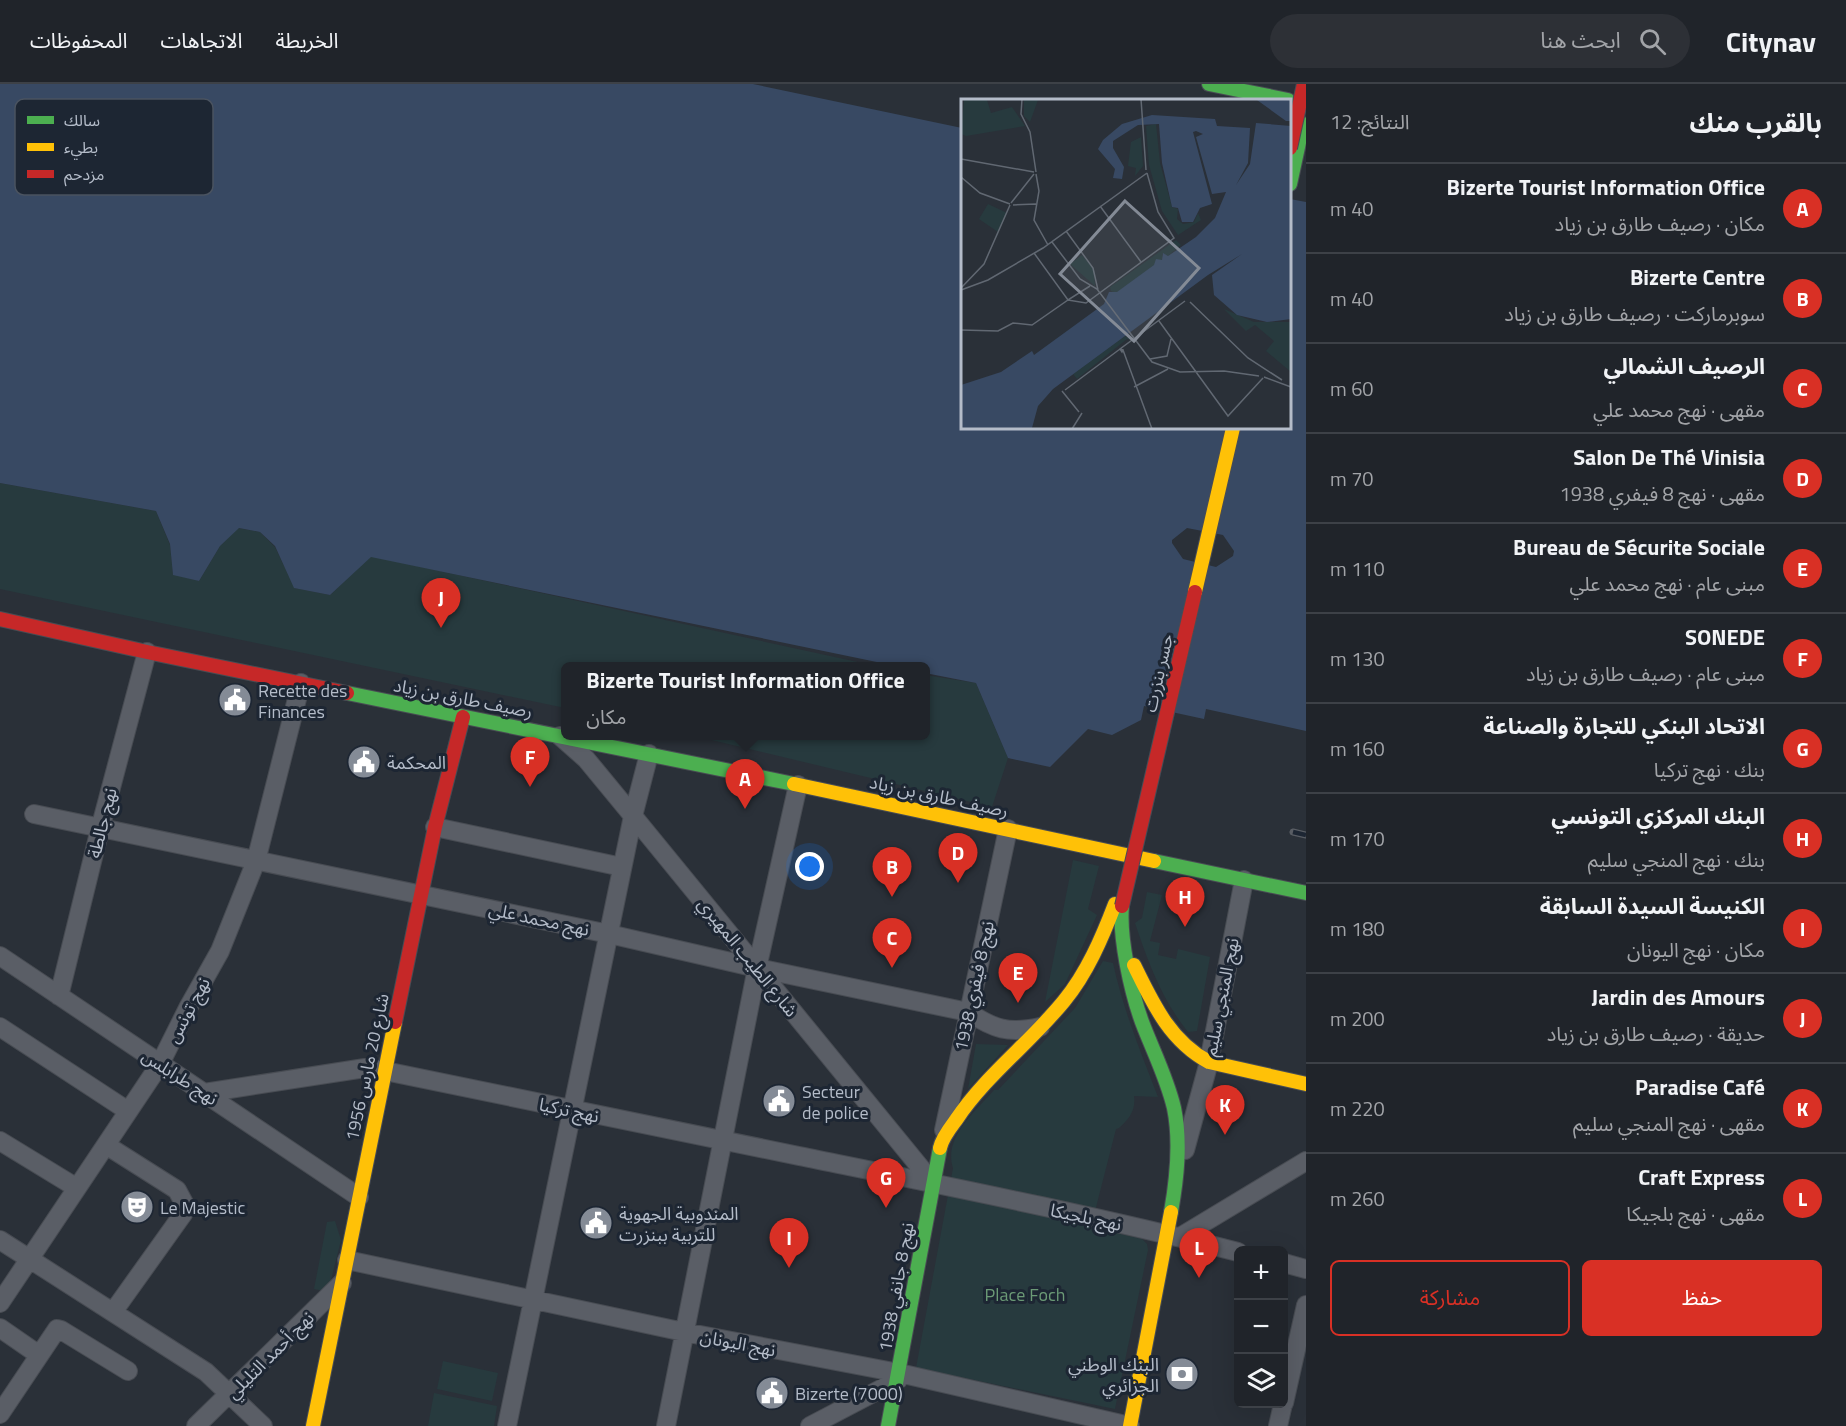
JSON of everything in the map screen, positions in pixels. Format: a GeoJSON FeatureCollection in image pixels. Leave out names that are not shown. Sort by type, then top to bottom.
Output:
{"type":"FeatureCollection","features":[{"type":"Feature","properties":{"kind":"main road"},"geometry":{"type":"LineString","coordinates":[[1209,84],[1280,99]]}},
{"type":"Feature","properties":{"kind":"main road"},"geometry":{"type":"LineString","coordinates":[[1291,143],[1304,84]]}},
{"type":"Feature","properties":{"kind":"main road"},"geometry":{"type":"LineString","coordinates":[[1291,101],[1306,104]]}},
{"type":"Feature","properties":{"kind":"main road"},"geometry":{"type":"LineString","coordinates":[[1291,180],[1306,113]]}},
{"type":"Feature","properties":{"kind":"main road","name":"جسر بنزرت"},"geometry":{"type":"LineString","coordinates":[[1119,905],[1225,429]]}},
{"type":"Feature","properties":{"kind":"main road","name":"جسر بنزرت"},"geometry":{"type":"LineString","coordinates":[[1114,926],[1233,429]]}},
{"type":"Feature","properties":{"kind":"main road","name":"رصيف طارق بن زياد"},"geometry":{"type":"LineString","coordinates":[[0,619],[463,717],[559,735]]}},
{"type":"Feature","properties":{"kind":"main road","name":"شارع 20 مارس 1956"},"geometry":{"type":"LineString","coordinates":[[313,1426],[435,827],[463,717]]}},
{"type":"Feature","properties":{"kind":"main road","name":"رصيف طارق بن زياد"},"geometry":{"type":"LineString","coordinates":[[583,740],[1306,893]]}},
{"type":"Feature","properties":{"kind":"main road","name":"نهج المنجي سليم"},"geometry":{"type":"LineString","coordinates":[[1114,926],[1123,942],[1140,1016],[1170,1091],[1178,1138],[1173,1235],[1130,1426]]}},
{"type":"Feature","properties":{"kind":"main road","name":"نهج 8 جانفي 1938"},"geometry":{"type":"LineString","coordinates":[[888,1426],[941,1143],[958,1115],[980,1089],[1063,1002],[1114,926]]}},
{"type":"Feature","properties":{"kind":"main road"},"geometry":{"type":"LineString","coordinates":[[1123,942],[1152,1002],[1175,1038],[1198,1057],[1209,1062],[1306,1084]]}},
{"type":"Feature","properties":{"kind":"street","name":"نهج جالطة"},"geometry":{"type":"LineString","coordinates":[[59,996],[147,651]]}},
{"type":"Feature","properties":{"kind":"street","name":"نهج تونس"},"geometry":{"type":"LineString","coordinates":[[0,1303],[160,1064],[220,951],[256,861],[301,683]]}},
{"type":"Feature","properties":{"kind":"street","name":"شارع الطيب المهيري"},"geometry":{"type":"LineString","coordinates":[[565,740],[586,759],[933,1183]]}},
{"type":"Feature","properties":{"kind":"street"},"geometry":{"type":"LineString","coordinates":[[507,1426],[622,867],[649,754]]}},
{"type":"Feature","properties":{"kind":"street"},"geometry":{"type":"LineString","coordinates":[[666,1426],[757,968],[798,785]]}},
{"type":"Feature","properties":{"kind":"street","name":"نهج محمد علي"},"geometry":{"type":"LineString","coordinates":[[34,814],[609,934],[757,968],[968,1012],[982,1022],[1003,1030],[1040,1027]]}},
{"type":"Feature","properties":{"kind":"street"},"geometry":{"type":"LineString","coordinates":[[435,827],[622,867]]}},
{"type":"Feature","properties":{"kind":"street","name":"نهج 8 فيفري 1938"},"geometry":{"type":"LineString","coordinates":[[941,1143],[1008,829]]}},
{"type":"Feature","properties":{"kind":"street","name":"نهج المنجي سليم"},"geometry":{"type":"LineString","coordinates":[[1176,1182],[1209,1062],[1244,880]]}},
{"type":"Feature","properties":{"kind":"street","name":"نهج طرابلس"},"geometry":{"type":"LineString","coordinates":[[0,957],[359,1197]]}},
{"type":"Feature","properties":{"kind":"street"},"geometry":{"type":"LineString","coordinates":[[0,1026],[129,1111]]}},
{"type":"Feature","properties":{"kind":"street","name":"نهج تركيا"},"geometry":{"type":"LineString","coordinates":[[204,1093],[365,1068],[933,1183]]}},
{"type":"Feature","properties":{"kind":"street"},"geometry":{"type":"LineString","coordinates":[[0,1141],[76,1188]]}},
{"type":"Feature","properties":{"kind":"street"},"geometry":{"type":"LineString","coordinates":[[106,1145],[177,1190],[184,1205],[183,1214],[113,1312]]}},
{"type":"Feature","properties":{"kind":"street"},"geometry":{"type":"LineString","coordinates":[[1173,1235],[1306,1161]]}},
{"type":"Feature","properties":{"kind":"street","name":"نهج بلجيكا"},"geometry":{"type":"LineString","coordinates":[[933,1183],[1173,1235],[1234,1251]]}},
{"type":"Feature","properties":{"kind":"street"},"geometry":{"type":"LineString","coordinates":[[0,1240],[206,1372],[263,1426]]}},
{"type":"Feature","properties":{"kind":"street","name":"نهج اليونان"},"geometry":{"type":"LineString","coordinates":[[346,1260],[1130,1426]]}},
{"type":"Feature","properties":{"kind":"street"},"geometry":{"type":"LineString","coordinates":[[1288,1264],[1306,1269]]}},
{"type":"Feature","properties":{"kind":"street","name":"نهج أحمد التليلي"},"geometry":{"type":"LineString","coordinates":[[196,1426],[342,1283]]}},
{"type":"Feature","properties":{"kind":"street"},"geometry":{"type":"LineString","coordinates":[[1288,1385],[1306,1305]]}},
{"type":"Feature","properties":{"kind":"street"},"geometry":{"type":"LineString","coordinates":[[0,1328],[39,1355]]}},
{"type":"Feature","properties":{"kind":"street"},"geometry":{"type":"LineString","coordinates":[[0,1414],[57,1329],[128,1371]]}},
{"type":"Feature","properties":{"kind":"street"},"geometry":{"type":"LineString","coordinates":[[810,1426],[898,1377]]}},
{"type":"Feature","properties":{"kind":"street"},"geometry":{"type":"LineString","coordinates":[[1278,1426],[1283,1408]]}},
{"type":"Feature","properties":{"kind":"green space"},"geometry":{"type":"Polygon","coordinates":[[[0,483],[156,511],[170,545],[173,574],[199,581],[220,546],[238,528],[260,532],[275,547],[295,588],[330,595],[371,556],[858,662],[561,662],[561,707],[0,589],[0,483]]]}},
{"type":"Feature","properties":{"kind":"green space"},"geometry":{"type":"Polygon","coordinates":[[[930,676],[976,683],[1008,758],[992,807],[712,740],[930,740],[930,676]]]}},
{"type":"Feature","properties":{"kind":"green space"},"geometry":{"type":"Polygon","coordinates":[[[1073,860],[1099,866],[1088,909],[1097,915],[1065,984],[1045,1002],[1073,860]]]}},
{"type":"Feature","properties":{"kind":"green space"},"geometry":{"type":"Polygon","coordinates":[[[1147,892],[1162,895],[1150,941],[1160,943],[1158,955],[1176,959],[1178,949],[1210,957],[1197,1031],[1188,1032],[1179,1020],[1163,994],[1145,952],[1135,923],[1142,918],[1147,892]]]}},
{"type":"Feature","properties":{"kind":"green space","name":"Place Foch"},"geometry":{"type":"Polygon","coordinates":[[[1103,961],[1113,963],[1127,1014],[1158,1097],[1134,1096],[1134,1106],[1129,1118],[1116,1129],[1091,1227],[1142,1239],[1147,1244],[1148,1250],[1115,1409],[916,1368],[953,1168],[951,1157],[957,1135],[970,1116],[994,1090],[998,1090],[1075,1008],[1103,961]]]}},
{"type":"Feature","properties":{"kind":"green space"},"geometry":{"type":"Polygon","coordinates":[[[976,1044],[1008,1045],[968,1089],[976,1044]]]}},
{"type":"Feature","properties":{"kind":"green space"},"geometry":{"type":"Polygon","coordinates":[[[335,1221],[341,1240],[330,1284],[324,1291],[314,1289],[327,1222],[335,1221]]]}},
{"type":"Feature","properties":{"kind":"green space"},"geometry":{"type":"Polygon","coordinates":[[[443,1361],[498,1373],[492,1401],[437,1389],[443,1361]]]}},
{"type":"Feature","properties":{"kind":"green space"},"geometry":{"type":"Polygon","coordinates":[[[434,1393],[497,1406],[494,1426],[428,1426],[434,1393]]]}},
{"type":"Feature","properties":{"kind":"water"},"geometry":{"type":"Polygon","coordinates":[[[0,84],[753,84],[961,128],[961,429],[1291,429],[1291,199],[1306,202],[1306,731],[1206,709],[1204,719],[1144,706],[1141,720],[1112,735],[1088,729],[1050,767],[1008,758],[976,683],[930,674],[930,662],[877,662],[371,557],[330,595],[294,588],[275,546],[260,532],[239,528],[220,546],[199,581],[173,575],[170,544],[156,511],[0,483],[0,84]],[[1187,528],[1172,540],[1183,559],[1216,567],[1233,556],[1234,551],[1223,535],[1187,528]]]}},
{"type":"Feature","properties":{"kind":"railway"},"geometry":{"type":"LineString","coordinates":[[1293,832],[1306,835]]}},
{"type":"Feature","properties":{"kind":"traffic: fast"},"geometry":{"type":"LineString","coordinates":[[1209,84],[1283,99]]}},
{"type":"Feature","properties":{"kind":"traffic: fast"},"geometry":{"type":"LineString","coordinates":[[1291,179],[1303,124]]}},
{"type":"Feature","properties":{"kind":"traffic: fast"},"geometry":{"type":"LineString","coordinates":[[347,693],[561,737]]}},
{"type":"Feature","properties":{"kind":"traffic: fast"},"geometry":{"type":"LineString","coordinates":[[578,740],[794,784]]}},
{"type":"Feature","properties":{"kind":"traffic: fast"},"geometry":{"type":"LineString","coordinates":[[1154,861],[1306,893]]}},
{"type":"Feature","properties":{"kind":"traffic: fast"},"geometry":{"type":"LineString","coordinates":[[1122,906],[1122,933],[1134,996],[1174,1108],[1177,1160],[1171,1212]]}},
{"type":"Feature","properties":{"kind":"traffic: fast"},"geometry":{"type":"LineString","coordinates":[[888,1426],[940,1148]]}},
{"type":"Feature","properties":{"kind":"traffic: slow"},"geometry":{"type":"LineString","coordinates":[[1195,592],[1233,429]]}},
{"type":"Feature","properties":{"kind":"traffic: slow"},"geometry":{"type":"LineString","coordinates":[[794,784],[1154,861]]}},
{"type":"Feature","properties":{"kind":"traffic: slow"},"geometry":{"type":"LineString","coordinates":[[940,1148],[946,1133],[981,1088],[1051,1016],[1080,979],[1105,930],[1115,904]]}},
{"type":"Feature","properties":{"kind":"traffic: slow"},"geometry":{"type":"LineString","coordinates":[[1134,965],[1164,1020],[1195,1053],[1209,1062],[1306,1084]]}},
{"type":"Feature","properties":{"kind":"traffic: slow"},"geometry":{"type":"LineString","coordinates":[[313,1426],[395,1022]]}},
{"type":"Feature","properties":{"kind":"traffic: slow"},"geometry":{"type":"LineString","coordinates":[[1130,1426],[1171,1212]]}},
{"type":"Feature","properties":{"kind":"traffic: jam"},"geometry":{"type":"LineString","coordinates":[[1291,143],[1304,84]]}},
{"type":"Feature","properties":{"kind":"traffic: jam"},"geometry":{"type":"LineString","coordinates":[[1122,906],[1195,592]]}},
{"type":"Feature","properties":{"kind":"traffic: jam"},"geometry":{"type":"LineString","coordinates":[[0,619],[347,693]]}},
{"type":"Feature","properties":{"kind":"traffic: jam"},"geometry":{"type":"LineString","coordinates":[[395,1022],[435,827],[463,717]]}},
{"type":"Feature","properties":{"kind":"place","name":"Jardin des Amours"},"geometry":{"type":"Point","coordinates":[441,628]}},
{"type":"Feature","properties":{"kind":"place","name":"Recette des Finances"},"geometry":{"type":"Point","coordinates":[235,700]}},
{"type":"Feature","properties":{"kind":"place","name":"المحكمة"},"geometry":{"type":"Point","coordinates":[364,762]}},
{"type":"Feature","properties":{"kind":"place","name":"SONEDE"},"geometry":{"type":"Point","coordinates":[530,787]}},
{"type":"Feature","properties":{"kind":"place","name":"Bizerte Tourist Information Office"},"geometry":{"type":"Point","coordinates":[745,809]}},
{"type":"Feature","properties":{"kind":"place","name":"Salon De Thé Vinisia"},"geometry":{"type":"Point","coordinates":[958,883]}},
{"type":"Feature","properties":{"kind":"place","name":"Bizerte Centre"},"geometry":{"type":"Point","coordinates":[892,897]}},
{"type":"Feature","properties":{"kind":"place","name":"البنك المركزي التونسي"},"geometry":{"type":"Point","coordinates":[1185,927]}},
{"type":"Feature","properties":{"kind":"place","name":"الرصيف الشمالي"},"geometry":{"type":"Point","coordinates":[892,968]}},
{"type":"Feature","properties":{"kind":"place","name":"Bureau de Sécurite Sociale"},"geometry":{"type":"Point","coordinates":[1018,1003]}},
{"type":"Feature","properties":{"kind":"place","name":"Secteur de police"},"geometry":{"type":"Point","coordinates":[779,1101]}},
{"type":"Feature","properties":{"kind":"place","name":"Paradise Café"},"geometry":{"type":"Point","coordinates":[1225,1135]}},
{"type":"Feature","properties":{"kind":"place","name":"Le Majestic"},"geometry":{"type":"Point","coordinates":[137,1207]}},
{"type":"Feature","properties":{"kind":"place","name":"الاتحاد البنكي للتجارة والصناعة"},"geometry":{"type":"Point","coordinates":[886,1208]}},
{"type":"Feature","properties":{"kind":"place","name":"المندوبية الجهوية للتربية ببنزرت"},"geometry":{"type":"Point","coordinates":[596,1223]}},
{"type":"Feature","properties":{"kind":"place","name":"الكنيسة السيدة السابقة"},"geometry":{"type":"Point","coordinates":[789,1268]}},
{"type":"Feature","properties":{"kind":"place","name":"Craft Express"},"geometry":{"type":"Point","coordinates":[1199,1278]}},
{"type":"Feature","properties":{"kind":"place","name":"البنك الوطني الجزائري"},"geometry":{"type":"Point","coordinates":[1182,1374]}},
{"type":"Feature","properties":{"kind":"place","name":"Bizerte (7000)"},"geometry":{"type":"Point","coordinates":[772,1393]}}]}
